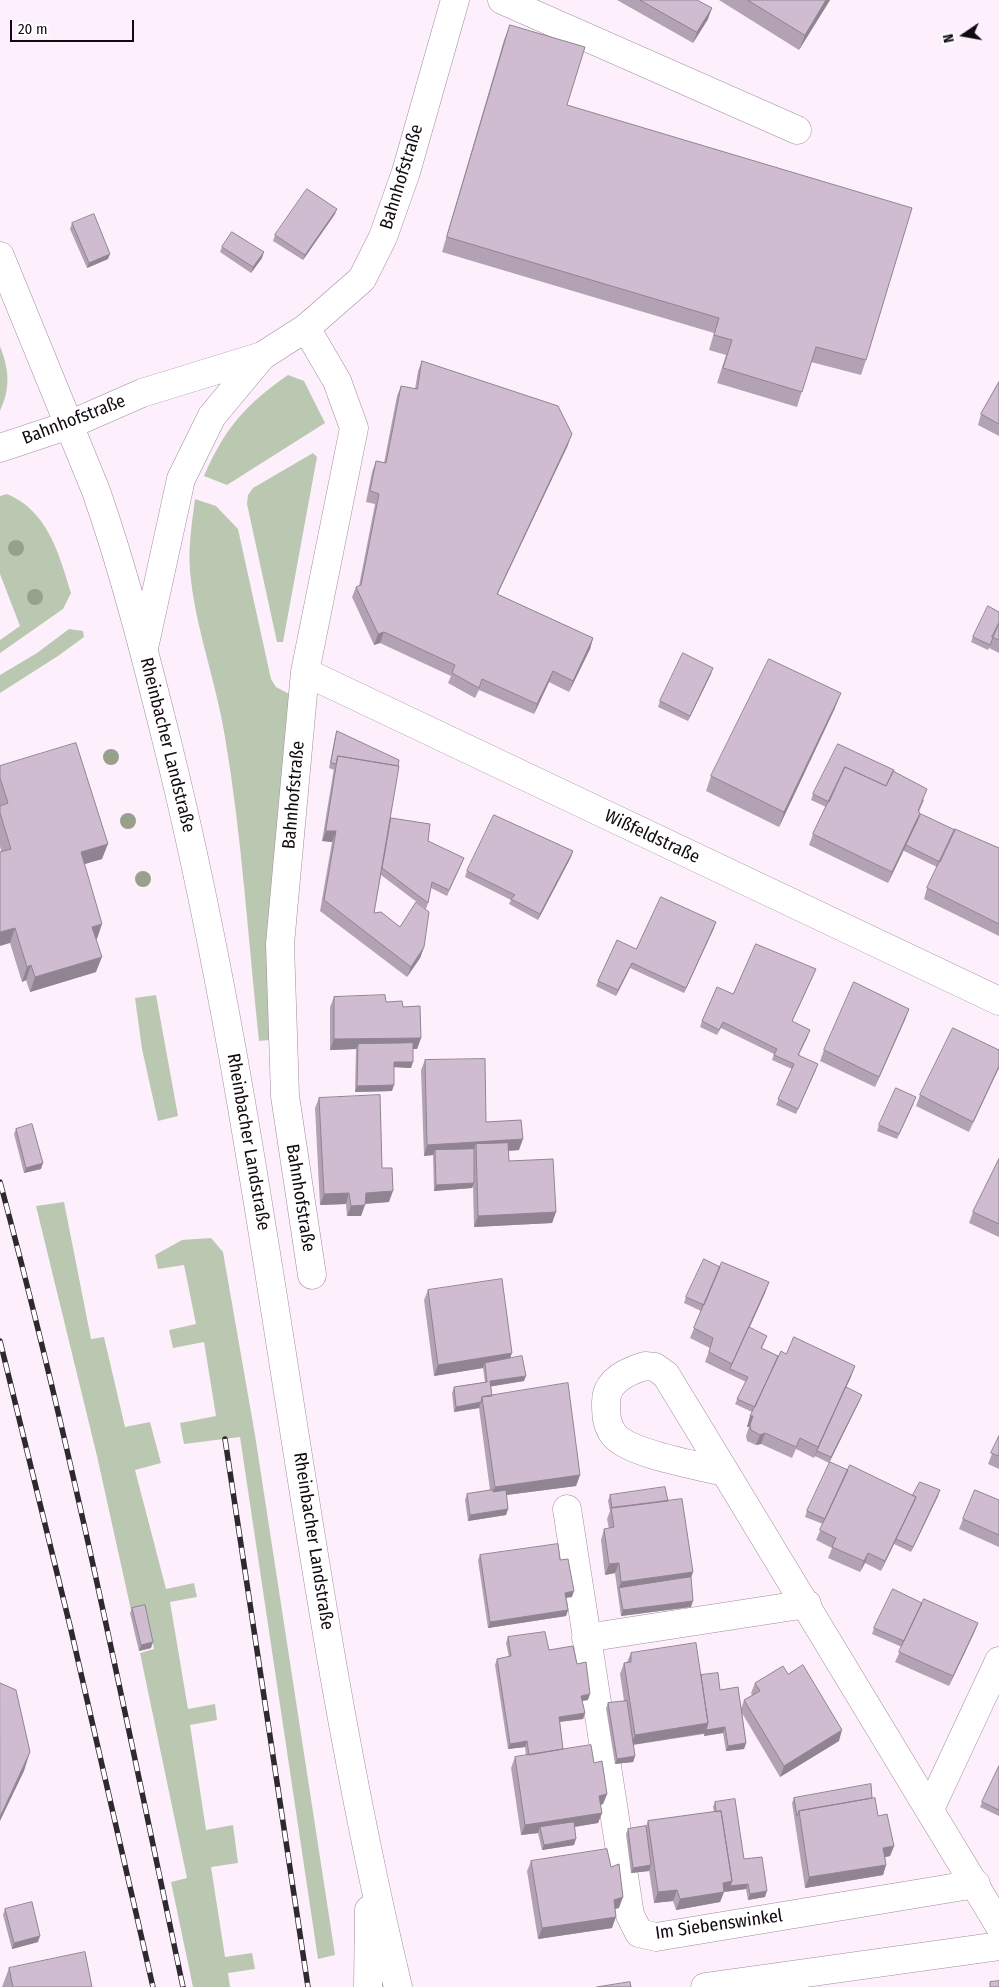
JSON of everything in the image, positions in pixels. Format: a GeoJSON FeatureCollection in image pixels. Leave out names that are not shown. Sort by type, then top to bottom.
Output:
{"type":"FeatureCollection","features":[{"type":"Feature","properties":{"kind":"street","name":"Bahnhofstraße"},"geometry":{"type":"LineString","coordinates":[[0,448],[69,425],[142,393],[262,356],[306,328],[362,278],[383,237],[406,172],[455,0]]}},
{"type":"Feature","properties":{"kind":"street"},"geometry":{"type":"LineString","coordinates":[[502,0],[797,130]]}},
{"type":"Feature","properties":{"kind":"street","name":"Rheinbacher Landstraße"},"geometry":{"type":"LineString","coordinates":[[0,256],[109,528],[144,648],[182,802],[226,1014],[324,1609],[370,1872],[398,1987]]}},
{"type":"Feature","properties":{"kind":"street","name":"Bahnhofstraße"},"geometry":{"type":"LineString","coordinates":[[306,328],[337,381],[354,428],[305,672],[280,944],[285,1096],[312,1275]]}},
{"type":"Feature","properties":{"kind":"street","name":"Bahnhofstraße"},"geometry":{"type":"LineString","coordinates":[[144,648],[181,479],[212,416],[262,356]]}},
{"type":"Feature","properties":{"kind":"street","name":"Wißfeldstraße"},"geometry":{"type":"LineString","coordinates":[[305,672],[999,1001]]}},
{"type":"Feature","properties":{"kind":"street"},"geometry":{"type":"LineString","coordinates":[[726,1472],[643,1451],[624,1444],[613,1434],[606,1416],[606,1396],[615,1381],[628,1371],[645,1366],[656,1367],[666,1375],[726,1472],[807,1604],[999,1925]]}},
{"type":"Feature","properties":{"kind":"street","name":"Im Siebenswinkel"},"geometry":{"type":"LineString","coordinates":[[567,1509],[630,1915],[639,1933],[656,1937],[976,1884]]}},
{"type":"Feature","properties":{"kind":"street"},"geometry":{"type":"LineString","coordinates":[[586,1638],[807,1604]]}},
{"type":"Feature","properties":{"kind":"street"},"geometry":{"type":"LineString","coordinates":[[930,1809],[999,1661]]}},
{"type":"Feature","properties":{"kind":"street","name":"Rheinbacher Landstraße"},"geometry":{"type":"LineString","coordinates":[[368,1987],[370,1872]]}},
{"type":"Feature","properties":{"kind":"street"},"geometry":{"type":"LineString","coordinates":[[705,1987],[999,1946]]}},
{"type":"Feature","properties":{"kind":"green space"},"geometry":{"type":"Polygon","coordinates":[[[0,346],[8,378],[6,394],[0,411],[0,346]]]}},
{"type":"Feature","properties":{"kind":"green space"},"geometry":{"type":"Polygon","coordinates":[[[288,375],[304,381],[325,423],[227,485],[204,476],[228,431],[248,407],[288,375]]]}},
{"type":"Feature","properties":{"kind":"green space"},"geometry":{"type":"Polygon","coordinates":[[[313,453],[317,457],[283,642],[277,642],[247,504],[248,495],[253,488],[313,453]]]}},
{"type":"Feature","properties":{"kind":"green space"},"geometry":{"type":"Polygon","coordinates":[[[7,494],[33,511],[50,535],[62,563],[71,593],[63,609],[0,653],[0,640],[20,626],[0,574],[0,496],[7,494]]]}},
{"type":"Feature","properties":{"kind":"green space"},"geometry":{"type":"Polygon","coordinates":[[[195,499],[216,506],[238,529],[271,679],[276,687],[293,696],[270,932],[269,1040],[259,1041],[231,775],[221,716],[196,613],[190,571],[195,499]]]}},
{"type":"Feature","properties":{"kind":"green space"},"geometry":{"type":"Polygon","coordinates":[[[69,629],[83,631],[84,637],[0,693],[0,675],[37,653],[69,629]]]}},
{"type":"Feature","properties":{"kind":"green space"},"geometry":{"type":"Polygon","coordinates":[[[156,995],[178,1116],[158,1121],[142,1049],[135,998],[156,995]]]}},
{"type":"Feature","properties":{"kind":"green space"},"geometry":{"type":"Polygon","coordinates":[[[64,1202],[91,1339],[104,1337],[125,1427],[150,1422],[161,1463],[135,1470],[166,1589],[194,1583],[197,1597],[170,1602],[188,1709],[215,1704],[217,1720],[190,1725],[206,1830],[233,1825],[238,1863],[211,1867],[225,1957],[252,1953],[255,1969],[228,1973],[230,1987],[193,1987],[171,1882],[187,1878],[140,1653],[154,1649],[145,1606],[131,1610],[97,1456],[36,1206],[64,1202]]]}},
{"type":"Feature","properties":{"kind":"green space"},"geometry":{"type":"Polygon","coordinates":[[[211,1238],[223,1252],[255,1435],[335,1955],[318,1959],[240,1437],[184,1444],[180,1423],[216,1416],[204,1342],[173,1348],[169,1330],[196,1324],[184,1265],[158,1269],[155,1255],[182,1240],[211,1238]]]}},
{"type":"Feature","properties":{"kind":"building"},"geometry":{"type":"Polygon","coordinates":[[[640,0],[697,0],[712,8],[697,32],[640,0]]]}},
{"type":"Feature","properties":{"kind":"building"},"geometry":{"type":"Polygon","coordinates":[[[748,0],[826,0],[805,35],[748,0]]]}},
{"type":"Feature","properties":{"kind":"building"},"geometry":{"type":"Polygon","coordinates":[[[510,25],[585,47],[567,105],[912,208],[866,360],[816,347],[802,392],[723,368],[732,340],[714,335],[719,318],[447,237],[510,25]]]}},
{"type":"Feature","properties":{"kind":"building"},"geometry":{"type":"Polygon","coordinates":[[[307,189],[337,209],[305,255],[275,235],[307,189]]]}},
{"type":"Feature","properties":{"kind":"building"},"geometry":{"type":"Polygon","coordinates":[[[94,214],[110,254],[89,263],[72,223],[94,214]]]}},
{"type":"Feature","properties":{"kind":"building"},"geometry":{"type":"Polygon","coordinates":[[[232,232],[264,252],[253,267],[222,247],[232,232]]]}},
{"type":"Feature","properties":{"kind":"building"},"geometry":{"type":"Polygon","coordinates":[[[422,361],[558,406],[572,434],[497,594],[593,638],[573,681],[553,671],[537,704],[482,679],[479,688],[452,673],[455,665],[384,632],[378,634],[356,587],[361,585],[379,494],[370,491],[376,461],[386,463],[401,386],[417,389],[422,361]]]}},
{"type":"Feature","properties":{"kind":"building"},"geometry":{"type":"Polygon","coordinates":[[[999,382],[999,424],[981,414],[999,382]]]}},
{"type":"Feature","properties":{"kind":"building"},"geometry":{"type":"Polygon","coordinates":[[[988,606],[999,612],[999,623],[990,645],[973,637],[988,606]]]}},
{"type":"Feature","properties":{"kind":"building"},"geometry":{"type":"Polygon","coordinates":[[[999,623],[999,640],[992,637],[999,623]]]}},
{"type":"Feature","properties":{"kind":"building"},"geometry":{"type":"Polygon","coordinates":[[[683,653],[713,668],[690,716],[660,701],[683,653]]]}},
{"type":"Feature","properties":{"kind":"building"},"geometry":{"type":"Polygon","coordinates":[[[769,659],[841,693],[784,812],[711,776],[769,659]]]}},
{"type":"Feature","properties":{"kind":"building"},"geometry":{"type":"Polygon","coordinates":[[[337,731],[399,760],[398,766],[338,756],[336,764],[331,763],[337,731]]]}},
{"type":"Feature","properties":{"kind":"building"},"geometry":{"type":"Polygon","coordinates":[[[76,743],[108,844],[81,852],[102,924],[92,927],[102,957],[35,977],[31,965],[27,967],[15,928],[0,932],[0,852],[11,849],[0,813],[0,806],[8,803],[0,778],[0,766],[76,743]]]}},
{"type":"Feature","properties":{"kind":"building"},"geometry":{"type":"Polygon","coordinates":[[[838,744],[894,770],[886,786],[845,767],[829,802],[813,794],[838,744]]]}},
{"type":"Feature","properties":{"kind":"building"},"geometry":{"type":"Polygon","coordinates":[[[338,756],[399,766],[374,913],[381,912],[400,927],[416,902],[429,912],[424,947],[411,967],[324,900],[336,831],[326,831],[338,756]]]}},
{"type":"Feature","properties":{"kind":"building"},"geometry":{"type":"Polygon","coordinates":[[[845,767],[886,786],[893,771],[927,789],[918,811],[920,813],[892,872],[813,834],[845,767]]]}},
{"type":"Feature","properties":{"kind":"building"},"geometry":{"type":"Polygon","coordinates":[[[921,814],[955,830],[940,862],[906,845],[921,814]]]}},
{"type":"Feature","properties":{"kind":"building"},"geometry":{"type":"Polygon","coordinates":[[[494,815],[573,851],[540,914],[511,899],[515,895],[467,871],[494,815]]]}},
{"type":"Feature","properties":{"kind":"building"},"geometry":{"type":"Polygon","coordinates":[[[391,818],[430,824],[428,841],[464,858],[449,890],[432,882],[428,903],[382,868],[391,818]]]}},
{"type":"Feature","properties":{"kind":"building"},"geometry":{"type":"Polygon","coordinates":[[[955,829],[999,848],[999,924],[927,888],[955,829]]]}},
{"type":"Feature","properties":{"kind":"building"},"geometry":{"type":"Polygon","coordinates":[[[661,897],[716,922],[686,988],[632,963],[618,990],[598,981],[617,940],[636,949],[661,897]]]}},
{"type":"Feature","properties":{"kind":"building"},"geometry":{"type":"Polygon","coordinates":[[[756,944],[816,969],[792,1021],[810,1030],[798,1055],[818,1064],[798,1109],[778,1099],[794,1064],[774,1055],[777,1049],[723,1022],[719,1030],[702,1021],[717,987],[733,994],[756,944]]]}},
{"type":"Feature","properties":{"kind":"building"},"geometry":{"type":"Polygon","coordinates":[[[854,982],[909,1009],[879,1077],[824,1050],[854,982]]]}},
{"type":"Feature","properties":{"kind":"building"},"geometry":{"type":"Polygon","coordinates":[[[385,995],[386,1002],[402,1001],[403,1007],[420,1006],[421,1038],[334,1039],[334,997],[385,995]]]}},
{"type":"Feature","properties":{"kind":"building"},"geometry":{"type":"Polygon","coordinates":[[[953,1028],[999,1050],[999,1066],[973,1122],[920,1095],[953,1028]]]}},
{"type":"Feature","properties":{"kind":"building"},"geometry":{"type":"Polygon","coordinates":[[[413,1043],[413,1062],[394,1062],[394,1085],[357,1086],[358,1044],[413,1043]]]}},
{"type":"Feature","properties":{"kind":"building"},"geometry":{"type":"Polygon","coordinates":[[[485,1059],[486,1122],[521,1120],[523,1139],[427,1145],[425,1060],[485,1059]]]}},
{"type":"Feature","properties":{"kind":"building"},"geometry":{"type":"Polygon","coordinates":[[[896,1088],[916,1097],[899,1134],[879,1125],[896,1088]]]}},
{"type":"Feature","properties":{"kind":"building"},"geometry":{"type":"Polygon","coordinates":[[[380,1095],[382,1168],[392,1168],[393,1191],[366,1193],[365,1205],[351,1206],[349,1193],[324,1194],[319,1098],[380,1095]]]}},
{"type":"Feature","properties":{"kind":"building"},"geometry":{"type":"Polygon","coordinates":[[[32,1124],[43,1163],[26,1168],[16,1129],[32,1124]]]}},
{"type":"Feature","properties":{"kind":"building"},"geometry":{"type":"Polygon","coordinates":[[[508,1143],[509,1161],[553,1159],[556,1212],[478,1216],[476,1144],[508,1143]]]}},
{"type":"Feature","properties":{"kind":"building"},"geometry":{"type":"Polygon","coordinates":[[[474,1149],[474,1183],[436,1185],[435,1150],[474,1149]]]}},
{"type":"Feature","properties":{"kind":"building"},"geometry":{"type":"Polygon","coordinates":[[[999,1159],[999,1224],[973,1212],[999,1159]]]}},
{"type":"Feature","properties":{"kind":"building"},"geometry":{"type":"Polygon","coordinates":[[[704,1259],[720,1267],[704,1305],[686,1297],[704,1259]]]}},
{"type":"Feature","properties":{"kind":"building"},"geometry":{"type":"Polygon","coordinates":[[[722,1262],[769,1282],[732,1364],[709,1352],[713,1338],[694,1328],[722,1262]]]}},
{"type":"Feature","properties":{"kind":"building"},"geometry":{"type":"Polygon","coordinates":[[[502,1279],[512,1353],[438,1365],[428,1290],[502,1279]]]}},
{"type":"Feature","properties":{"kind":"building"},"geometry":{"type":"Polygon","coordinates":[[[749,1327],[767,1336],[761,1348],[778,1356],[755,1407],[737,1399],[748,1377],[730,1369],[749,1327]]]}},
{"type":"Feature","properties":{"kind":"building"},"geometry":{"type":"Polygon","coordinates":[[[794,1337],[855,1366],[818,1447],[800,1438],[796,1447],[765,1433],[760,1435],[751,1430],[750,1425],[753,1416],[750,1416],[781,1351],[786,1354],[794,1337]]]}},
{"type":"Feature","properties":{"kind":"building"},"geometry":{"type":"Polygon","coordinates":[[[522,1356],[526,1376],[490,1381],[492,1396],[482,1397],[481,1402],[456,1407],[454,1387],[487,1382],[485,1363],[522,1356]]]}},
{"type":"Feature","properties":{"kind":"building"},"geometry":{"type":"Polygon","coordinates":[[[568,1383],[580,1475],[495,1487],[482,1397],[568,1383]]]}},
{"type":"Feature","properties":{"kind":"building"},"geometry":{"type":"Polygon","coordinates":[[[846,1387],[862,1395],[831,1457],[817,1451],[846,1387]]]}},
{"type":"Feature","properties":{"kind":"building"},"geometry":{"type":"Polygon","coordinates":[[[999,1436],[999,1456],[991,1453],[999,1436]]]}},
{"type":"Feature","properties":{"kind":"building"},"geometry":{"type":"Polygon","coordinates":[[[830,1462],[848,1470],[825,1519],[807,1511],[830,1462]]]}},
{"type":"Feature","properties":{"kind":"building"},"geometry":{"type":"Polygon","coordinates":[[[850,1465],[916,1497],[885,1561],[868,1553],[864,1561],[832,1547],[836,1538],[820,1530],[850,1465]]]}},
{"type":"Feature","properties":{"kind":"building"},"geometry":{"type":"Polygon","coordinates":[[[920,1482],[940,1490],[913,1547],[896,1539],[914,1502],[916,1497],[913,1495],[920,1482]]]}},
{"type":"Feature","properties":{"kind":"building"},"geometry":{"type":"Polygon","coordinates":[[[665,1487],[668,1501],[612,1508],[610,1495],[665,1487]]]}},
{"type":"Feature","properties":{"kind":"building"},"geometry":{"type":"Polygon","coordinates":[[[493,1490],[493,1492],[506,1490],[508,1509],[470,1515],[467,1494],[493,1490]]]}},
{"type":"Feature","properties":{"kind":"building"},"geometry":{"type":"Polygon","coordinates":[[[975,1490],[999,1500],[999,1535],[963,1519],[975,1490]]]}},
{"type":"Feature","properties":{"kind":"building"},"geometry":{"type":"Polygon","coordinates":[[[682,1499],[693,1572],[621,1582],[619,1563],[609,1564],[604,1529],[614,1527],[611,1508],[682,1499]]]}},
{"type":"Feature","properties":{"kind":"building"},"geometry":{"type":"Polygon","coordinates":[[[558,1544],[560,1560],[568,1559],[574,1591],[565,1593],[568,1610],[490,1622],[480,1555],[558,1544]]]}},
{"type":"Feature","properties":{"kind":"building"},"geometry":{"type":"Polygon","coordinates":[[[691,1577],[693,1601],[623,1610],[619,1588],[691,1577]]]}},
{"type":"Feature","properties":{"kind":"building"},"geometry":{"type":"Polygon","coordinates":[[[893,1589],[922,1603],[904,1641],[874,1628],[893,1589]]]}},
{"type":"Feature","properties":{"kind":"building"},"geometry":{"type":"Polygon","coordinates":[[[924,1599],[978,1623],[953,1676],[899,1652],[924,1599]]]}},
{"type":"Feature","properties":{"kind":"building"},"geometry":{"type":"Polygon","coordinates":[[[145,1605],[153,1642],[141,1645],[132,1608],[145,1605]]]}},
{"type":"Feature","properties":{"kind":"building"},"geometry":{"type":"Polygon","coordinates":[[[545,1632],[549,1650],[573,1646],[577,1664],[586,1662],[590,1694],[581,1696],[585,1713],[559,1717],[563,1749],[529,1755],[527,1741],[510,1744],[497,1659],[511,1656],[508,1637],[545,1632]]]}},
{"type":"Feature","properties":{"kind":"building"},"geometry":{"type":"Polygon","coordinates":[[[696,1643],[708,1723],[635,1735],[624,1663],[631,1662],[631,1653],[696,1643]]]}},
{"type":"Feature","properties":{"kind":"building"},"geometry":{"type":"Polygon","coordinates":[[[803,1665],[842,1730],[784,1766],[744,1700],[760,1691],[755,1683],[783,1666],[788,1674],[803,1665]]]}},
{"type":"Feature","properties":{"kind":"building"},"geometry":{"type":"Polygon","coordinates":[[[718,1673],[720,1690],[738,1687],[746,1743],[728,1746],[725,1727],[706,1730],[708,1723],[701,1675],[718,1673]]]}},
{"type":"Feature","properties":{"kind":"building"},"geometry":{"type":"Polygon","coordinates":[[[0,1683],[16,1690],[30,1752],[0,1817],[0,1683]]]}},
{"type":"Feature","properties":{"kind":"building"},"geometry":{"type":"Polygon","coordinates":[[[627,1701],[635,1756],[617,1759],[608,1703],[627,1701]]]}},
{"type":"Feature","properties":{"kind":"building"},"geometry":{"type":"Polygon","coordinates":[[[591,1745],[594,1763],[602,1761],[607,1794],[599,1796],[602,1813],[525,1825],[515,1757],[591,1745]]]}},
{"type":"Feature","properties":{"kind":"building"},"geometry":{"type":"Polygon","coordinates":[[[999,1766],[999,1810],[982,1802],[999,1766]]]}},
{"type":"Feature","properties":{"kind":"building"},"geometry":{"type":"Polygon","coordinates":[[[871,1784],[872,1798],[799,1811],[797,1816],[794,1798],[871,1784]]]}},
{"type":"Feature","properties":{"kind":"building"},"geometry":{"type":"Polygon","coordinates":[[[875,1798],[878,1816],[887,1814],[894,1846],[883,1848],[886,1865],[809,1877],[799,1811],[875,1798]]]}},
{"type":"Feature","properties":{"kind":"building"},"geometry":{"type":"Polygon","coordinates":[[[735,1799],[744,1859],[762,1857],[767,1891],[750,1894],[748,1884],[730,1886],[732,1881],[721,1811],[716,1812],[715,1802],[735,1799]]]}},
{"type":"Feature","properties":{"kind":"building"},"geometry":{"type":"Polygon","coordinates":[[[721,1811],[732,1881],[723,1883],[724,1892],[680,1899],[677,1890],[658,1892],[648,1821],[721,1811]]]}},
{"type":"Feature","properties":{"kind":"building"},"geometry":{"type":"Polygon","coordinates":[[[574,1822],[576,1839],[544,1845],[540,1827],[574,1822]]]}},
{"type":"Feature","properties":{"kind":"building"},"geometry":{"type":"Polygon","coordinates":[[[646,1826],[651,1865],[633,1868],[628,1829],[646,1826]]]}},
{"type":"Feature","properties":{"kind":"building"},"geometry":{"type":"Polygon","coordinates":[[[607,1849],[611,1867],[619,1864],[623,1897],[614,1900],[616,1917],[542,1928],[531,1861],[607,1849]]]}},
{"type":"Feature","properties":{"kind":"building"},"geometry":{"type":"Polygon","coordinates":[[[32,1902],[40,1936],[14,1943],[5,1909],[32,1902]]]}},
{"type":"Feature","properties":{"kind":"building"},"geometry":{"type":"Polygon","coordinates":[[[85,1952],[92,1987],[13,1987],[9,1968],[85,1952]]]}},
{"type":"Feature","properties":{"kind":"building"},"geometry":{"type":"Polygon","coordinates":[[[999,1981],[999,1987],[990,1987],[990,1982],[999,1981]]]}},
{"type":"Feature","properties":{"kind":"building"},"geometry":{"type":"Polygon","coordinates":[[[630,1982],[631,1987],[597,1987],[630,1982]]]}},
{"type":"Feature","properties":{"kind":"railway"},"geometry":{"type":"LineString","coordinates":[[0,1182],[75,1483],[183,1987]]}},
{"type":"Feature","properties":{"kind":"railway"},"geometry":{"type":"LineString","coordinates":[[0,1341],[71,1630],[153,1987]]}},
{"type":"Feature","properties":{"kind":"railway"},"geometry":{"type":"LineString","coordinates":[[225,1439],[308,1987]]}}]}
